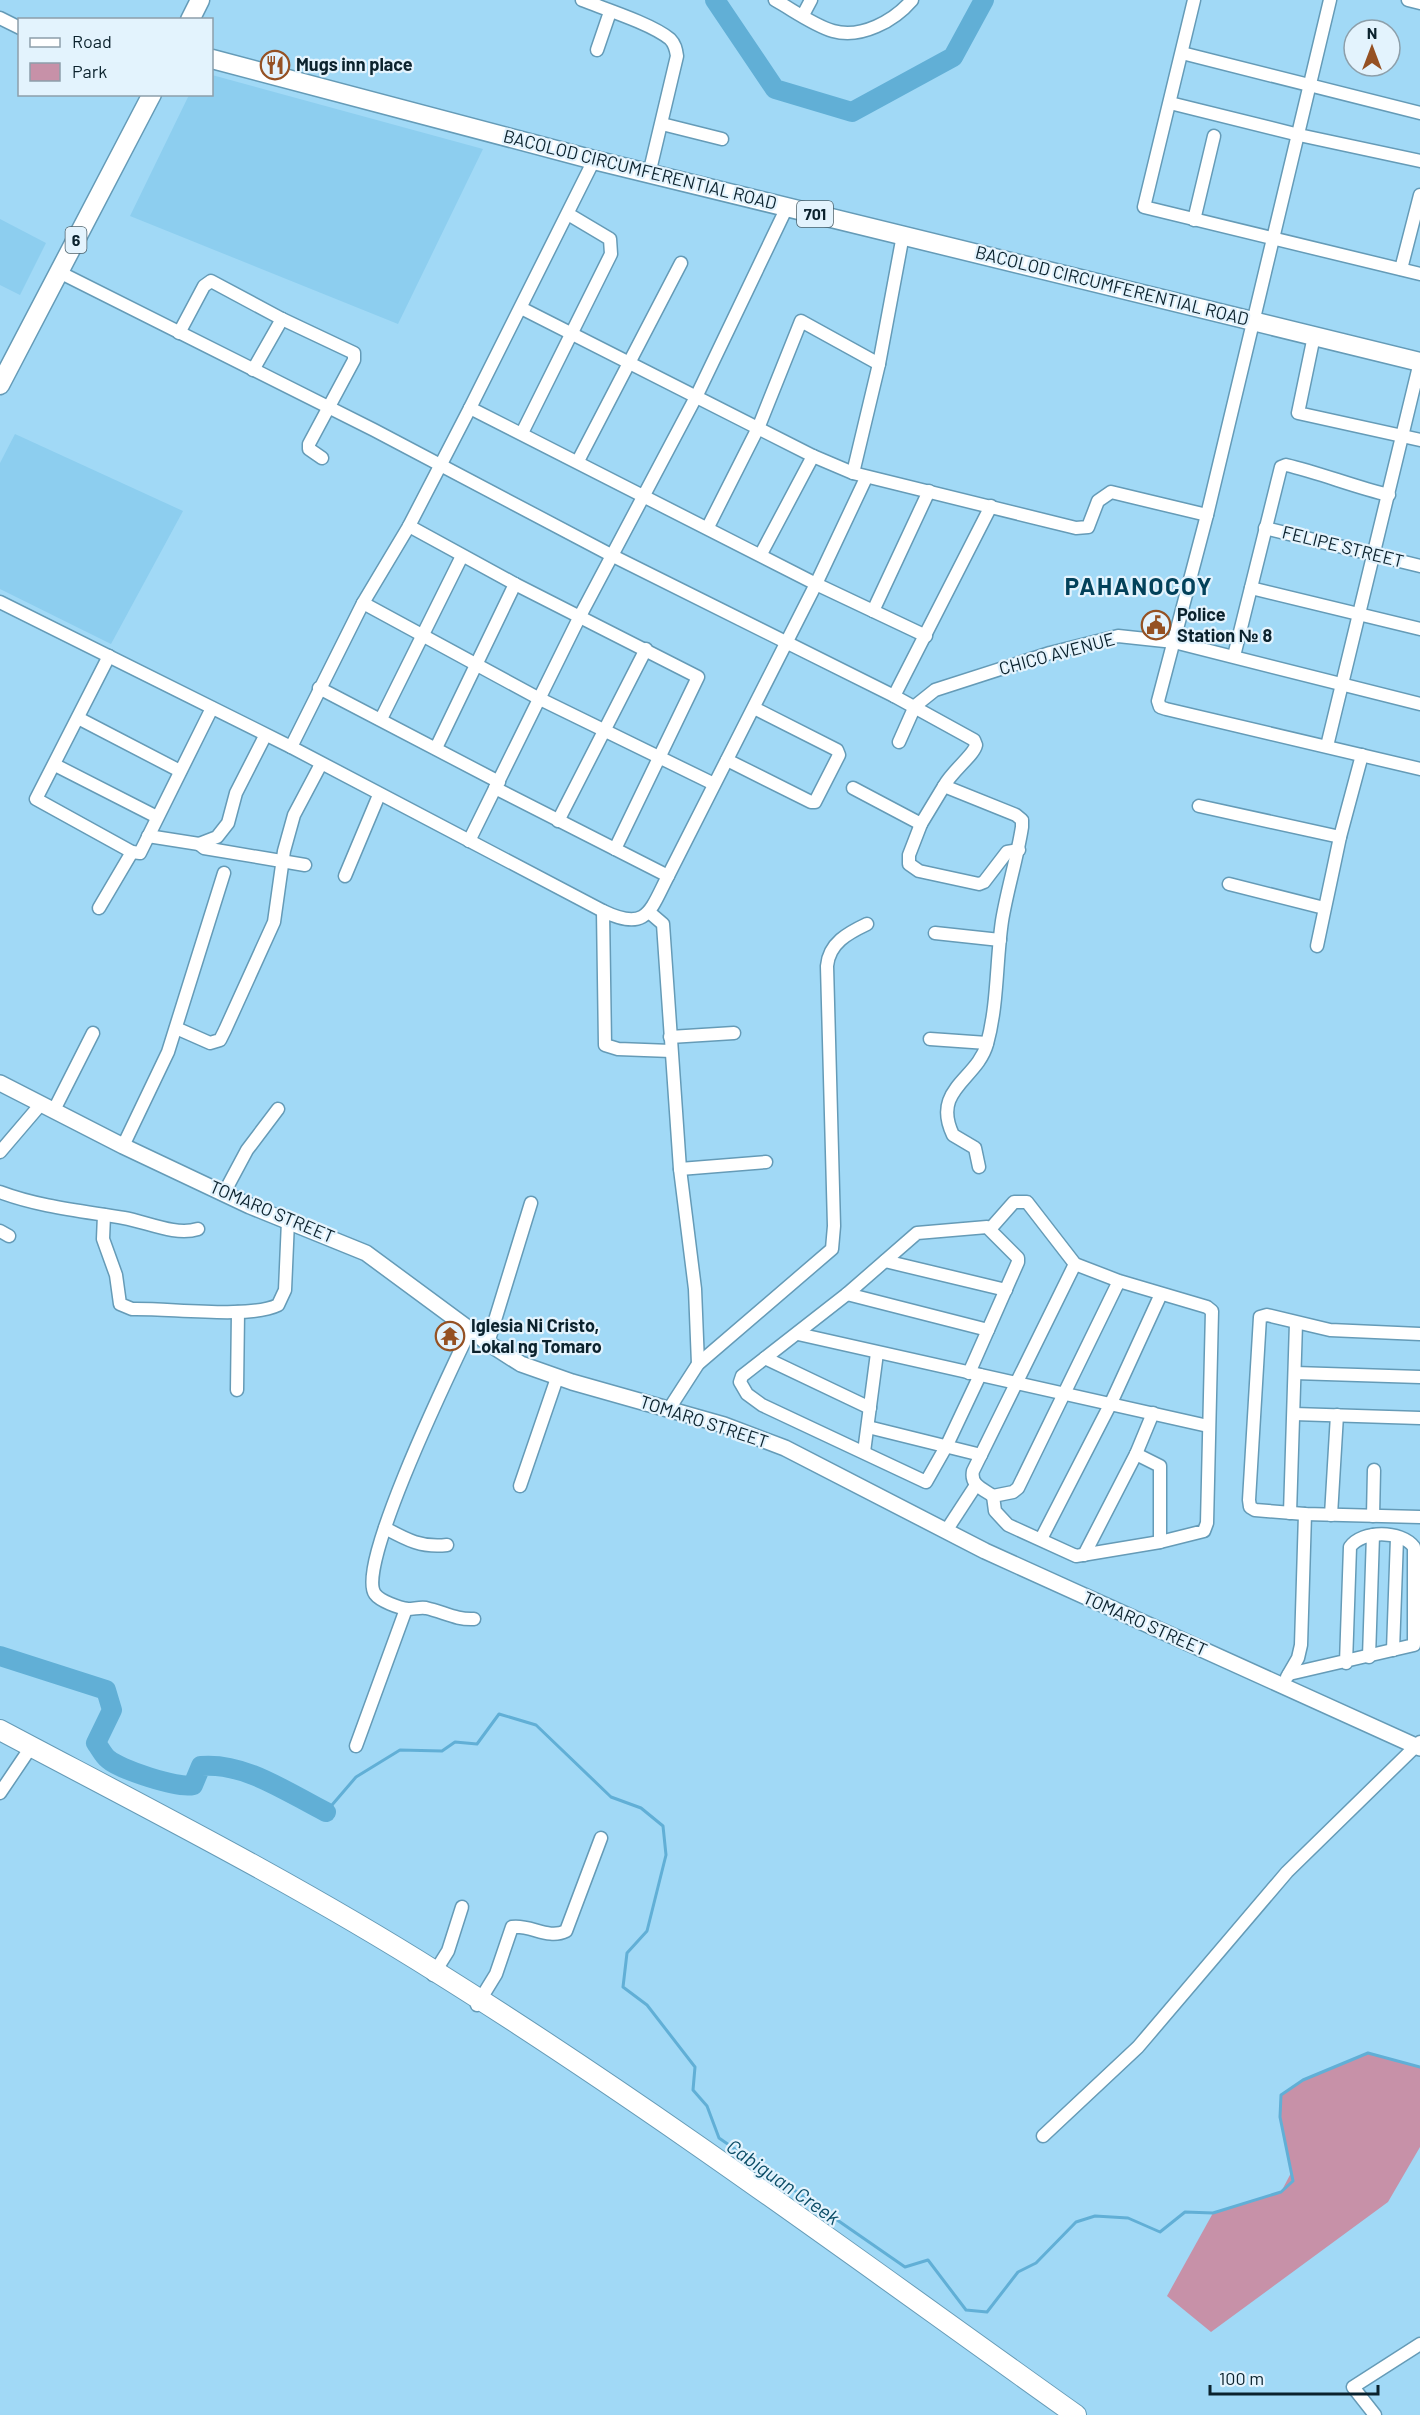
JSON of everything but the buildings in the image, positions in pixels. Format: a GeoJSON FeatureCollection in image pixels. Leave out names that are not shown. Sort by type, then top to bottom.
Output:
{"type":"FeatureCollection","features":[{"type":"Feature","properties":{"kind":"highway"},"geometry":{"type":"LineString","coordinates":[[0,1730],[29,1750],[210,1843],[433,1975],[609,2084],[1061,2415]]}},
{"type":"Feature","properties":{"kind":"highway"},"geometry":{"type":"LineString","coordinates":[[0,1740],[29,1750]]}},
{"type":"Feature","properties":{"kind":"highway"},"geometry":{"type":"LineString","coordinates":[[792,2218],[1076,2415]]}},
{"type":"Feature","properties":{"kind":"main road"},"geometry":{"type":"LineString","coordinates":[[191,18],[200,0]]}},
{"type":"Feature","properties":{"kind":"main road","name":"BACOLOD CIRCUMFERENTIAL ROAD"},"geometry":{"type":"LineString","coordinates":[[213,59],[649,174],[1420,362]]}},
{"type":"Feature","properties":{"kind":"main road","name":"6"},"geometry":{"type":"LineString","coordinates":[[0,385],[147,96]]}},
{"type":"Feature","properties":{"kind":"street"},"geometry":{"type":"LineString","coordinates":[[582,0],[668,38],[675,45],[677,56],[649,174]]}},
{"type":"Feature","properties":{"kind":"street"},"geometry":{"type":"LineString","coordinates":[[775,0],[832,31],[861,32],[885,22],[912,0]]}},
{"type":"Feature","properties":{"kind":"street"},"geometry":{"type":"LineString","coordinates":[[802,15],[811,0]]}},
{"type":"Feature","properties":{"kind":"street"},"geometry":{"type":"LineString","coordinates":[[1194,0],[1144,207],[1274,241],[1420,274]]}},
{"type":"Feature","properties":{"kind":"street"},"geometry":{"type":"LineString","coordinates":[[1330,0],[1312,86],[1207,515],[1158,701],[1160,707],[1420,769]]}},
{"type":"Feature","properties":{"kind":"street"},"geometry":{"type":"LineString","coordinates":[[1408,0],[1420,3]]}},
{"type":"Feature","properties":{"kind":"street"},"geometry":{"type":"LineString","coordinates":[[597,50],[610,12]]}},
{"type":"Feature","properties":{"kind":"street"},"geometry":{"type":"LineString","coordinates":[[0,18],[18,27]]}},
{"type":"Feature","properties":{"kind":"street"},"geometry":{"type":"LineString","coordinates":[[1182,53],[1420,113]]}},
{"type":"Feature","properties":{"kind":"street"},"geometry":{"type":"LineString","coordinates":[[1170,103],[1299,135],[1420,161]]}},
{"type":"Feature","properties":{"kind":"street"},"geometry":{"type":"LineString","coordinates":[[662,124],[722,139]]}},
{"type":"Feature","properties":{"kind":"street"},"geometry":{"type":"LineString","coordinates":[[1194,220],[1214,136]]}},
{"type":"Feature","properties":{"kind":"street"},"geometry":{"type":"LineString","coordinates":[[291,747],[363,603],[409,526],[470,408],[594,160]]}},
{"type":"Feature","properties":{"kind":"street"},"geometry":{"type":"LineString","coordinates":[[1401,269],[1420,195]]}},
{"type":"Feature","properties":{"kind":"street"},"geometry":{"type":"LineString","coordinates":[[469,841],[611,555],[697,395],[787,207]]}},
{"type":"Feature","properties":{"kind":"street"},"geometry":{"type":"LineString","coordinates":[[522,433],[611,254],[610,239],[568,214]]}},
{"type":"Feature","properties":{"kind":"street"},"geometry":{"type":"LineString","coordinates":[[853,473],[879,364],[903,235]]}},
{"type":"Feature","properties":{"kind":"street"},"geometry":{"type":"LineString","coordinates":[[578,461],[681,263]]}},
{"type":"Feature","properties":{"kind":"street"},"geometry":{"type":"LineString","coordinates":[[59,272],[329,407],[611,555],[915,706],[974,740],[976,745],[974,752],[956,768],[921,824],[909,855],[909,864],[920,871],[979,884],[984,882],[1007,852],[1019,850]]}},
{"type":"Feature","properties":{"kind":"street"},"geometry":{"type":"LineString","coordinates":[[179,333],[208,281],[356,355],[309,444],[309,449],[322,458]]}},
{"type":"Feature","properties":{"kind":"street"},"geometry":{"type":"LineString","coordinates":[[521,308],[759,426],[813,456],[866,478],[1083,529],[1092,523],[1101,497],[1111,492],[1207,515]]}},
{"type":"Feature","properties":{"kind":"street"},"geometry":{"type":"LineString","coordinates":[[254,370],[282,319]]}},
{"type":"Feature","properties":{"kind":"street"},"geometry":{"type":"LineString","coordinates":[[708,527],[759,426],[801,321],[879,364]]}},
{"type":"Feature","properties":{"kind":"street"},"geometry":{"type":"LineString","coordinates":[[1314,336],[1298,413],[1420,441]]}},
{"type":"Feature","properties":{"kind":"street"},"geometry":{"type":"LineString","coordinates":[[1327,747],[1420,362]]}},
{"type":"Feature","properties":{"kind":"street"},"geometry":{"type":"LineString","coordinates":[[470,408],[645,494],[816,584],[926,636]]}},
{"type":"Feature","properties":{"kind":"street"},"geometry":{"type":"LineString","coordinates":[[761,554],[813,456]]}},
{"type":"Feature","properties":{"kind":"street"},"geometry":{"type":"LineString","coordinates":[[1234,656],[1280,471],[1286,465],[1389,495]]}},
{"type":"Feature","properties":{"kind":"street"},"geometry":{"type":"LineString","coordinates":[[0,602],[291,747],[603,911],[627,920],[638,921],[649,912],[668,876],[816,584],[866,478]]}},
{"type":"Feature","properties":{"kind":"street"},"geometry":{"type":"LineString","coordinates":[[873,611],[929,491]]}},
{"type":"Feature","properties":{"kind":"street"},"geometry":{"type":"LineString","coordinates":[[894,696],[991,506]]}},
{"type":"Feature","properties":{"kind":"street"},"geometry":{"type":"LineString","coordinates":[[409,526],[462,556],[698,677],[615,849]]}},
{"type":"Feature","properties":{"kind":"street","name":"FELIPE STREET"},"geometry":{"type":"LineString","coordinates":[[1265,528],[1420,566]]}},
{"type":"Feature","properties":{"kind":"street"},"geometry":{"type":"LineString","coordinates":[[381,719],[462,556]]}},
{"type":"Feature","properties":{"kind":"street"},"geometry":{"type":"LineString","coordinates":[[436,748],[516,584]]}},
{"type":"Feature","properties":{"kind":"street"},"geometry":{"type":"LineString","coordinates":[[1251,588],[1420,629]]}},
{"type":"Feature","properties":{"kind":"street"},"geometry":{"type":"LineString","coordinates":[[363,603],[538,699],[714,784]]}},
{"type":"Feature","properties":{"kind":"street","name":"CHICO AVENUE"},"geometry":{"type":"LineString","coordinates":[[915,706],[935,690],[1050,652],[1118,636],[1174,642],[1420,704]]}},
{"type":"Feature","properties":{"kind":"street"},"geometry":{"type":"LineString","coordinates":[[558,821],[646,649]]}},
{"type":"Feature","properties":{"kind":"street"},"geometry":{"type":"LineString","coordinates":[[109,656],[36,799],[132,852],[140,853],[212,708]]}},
{"type":"Feature","properties":{"kind":"street"},"geometry":{"type":"LineString","coordinates":[[319,688],[436,748],[558,821],[668,876]]}},
{"type":"Feature","properties":{"kind":"street"},"geometry":{"type":"LineString","coordinates":[[899,742],[915,706]]}},
{"type":"Feature","properties":{"kind":"street"},"geometry":{"type":"LineString","coordinates":[[727,759],[811,802],[815,802],[826,784],[839,755],[837,750],[754,708]]}},
{"type":"Feature","properties":{"kind":"street"},"geometry":{"type":"LineString","coordinates":[[78,718],[180,771]]}},
{"type":"Feature","properties":{"kind":"street"},"geometry":{"type":"LineString","coordinates":[[199,844],[217,837],[228,824],[236,793],[265,735]]}},
{"type":"Feature","properties":{"kind":"street"},"geometry":{"type":"LineString","coordinates":[[1317,945],[1340,837],[1362,755]]}},
{"type":"Feature","properties":{"kind":"street"},"geometry":{"type":"LineString","coordinates":[[176,1029],[204,1042],[215,1043],[220,1040],[274,921],[282,861],[294,815],[321,764]]}},
{"type":"Feature","properties":{"kind":"street"},"geometry":{"type":"LineString","coordinates":[[54,765],[157,817]]}},
{"type":"Feature","properties":{"kind":"street"},"geometry":{"type":"LineString","coordinates":[[944,786],[1016,814],[1022,820],[1019,850],[1000,940],[998,979],[987,1043],[982,1057],[957,1084],[947,1106],[952,1135],[975,1148],[979,1167]]}},
{"type":"Feature","properties":{"kind":"street"},"geometry":{"type":"LineString","coordinates":[[853,788],[921,824]]}},
{"type":"Feature","properties":{"kind":"street"},"geometry":{"type":"LineString","coordinates":[[345,876],[379,795]]}},
{"type":"Feature","properties":{"kind":"street"},"geometry":{"type":"LineString","coordinates":[[1199,806],[1340,837]]}},
{"type":"Feature","properties":{"kind":"street"},"geometry":{"type":"LineString","coordinates":[[148,836],[305,865]]}},
{"type":"Feature","properties":{"kind":"street"},"geometry":{"type":"LineString","coordinates":[[99,909],[132,852]]}},
{"type":"Feature","properties":{"kind":"street"},"geometry":{"type":"LineString","coordinates":[[123,1146],[168,1052],[224,873]]}},
{"type":"Feature","properties":{"kind":"street"},"geometry":{"type":"LineString","coordinates":[[1229,884],[1324,908]]}},
{"type":"Feature","properties":{"kind":"street"},"geometry":{"type":"LineString","coordinates":[[603,911],[605,1045],[618,1049],[671,1051]]}},
{"type":"Feature","properties":{"kind":"street"},"geometry":{"type":"LineString","coordinates":[[649,912],[663,924],[680,1169],[695,1289],[698,1364]]}},
{"type":"Feature","properties":{"kind":"street"},"geometry":{"type":"LineString","coordinates":[[669,1409],[698,1364],[832,1249],[834,1226],[828,958],[842,938],[867,924]]}},
{"type":"Feature","properties":{"kind":"street"},"geometry":{"type":"LineString","coordinates":[[935,933],[1000,940]]}},
{"type":"Feature","properties":{"kind":"street"},"geometry":{"type":"LineString","coordinates":[[670,1037],[734,1033]]}},
{"type":"Feature","properties":{"kind":"street"},"geometry":{"type":"LineString","coordinates":[[0,1152],[47,1107],[93,1034]]}},
{"type":"Feature","properties":{"kind":"street"},"geometry":{"type":"LineString","coordinates":[[930,1039],[987,1043]]}},
{"type":"Feature","properties":{"kind":"street","name":"TOMARO STREET"},"geometry":{"type":"LineString","coordinates":[[0,1083],[123,1146],[224,1193],[366,1253],[488,1343],[521,1364],[556,1378],[724,1425],[785,1448],[946,1531],[1285,1680],[1419,1745]]}},
{"type":"Feature","properties":{"kind":"street"},"geometry":{"type":"LineString","coordinates":[[224,1193],[247,1150],[278,1109]]}},
{"type":"Feature","properties":{"kind":"street"},"geometry":{"type":"LineString","coordinates":[[680,1169],[766,1162]]}},
{"type":"Feature","properties":{"kind":"street"},"geometry":{"type":"LineString","coordinates":[[0,1192],[186,1232],[198,1229]]}},
{"type":"Feature","properties":{"kind":"street"},"geometry":{"type":"LineString","coordinates":[[991,1228],[1018,1258],[1017,1268],[988,1330],[947,1445],[926,1482],[787,1418],[747,1394],[740,1382],[742,1376],[847,1294],[917,1233],[991,1228],[1014,1202],[1027,1202],[1076,1264],[1119,1281],[1206,1307],[1212,1311],[1206,1527],[1200,1534],[1084,1556],[1068,1553],[1001,1519],[995,1511],[993,1496]]}},
{"type":"Feature","properties":{"kind":"street"},"geometry":{"type":"LineString","coordinates":[[488,1343],[531,1203]]}},
{"type":"Feature","properties":{"kind":"street"},"geometry":{"type":"LineString","coordinates":[[104,1215],[103,1239],[116,1275],[120,1304],[124,1308],[238,1312],[269,1310],[278,1305],[285,1290],[288,1221]]}},
{"type":"Feature","properties":{"kind":"street"},"geometry":{"type":"LineString","coordinates":[[885,1261],[1006,1290]]}},
{"type":"Feature","properties":{"kind":"street"},"geometry":{"type":"LineString","coordinates":[[1076,1264],[972,1477],[976,1485],[993,1496],[1013,1492],[1018,1488],[1119,1281]]}},
{"type":"Feature","properties":{"kind":"street"},"geometry":{"type":"LineString","coordinates":[[847,1294],[988,1330]]}},
{"type":"Feature","properties":{"kind":"street"},"geometry":{"type":"LineString","coordinates":[[1041,1539],[1111,1404],[1161,1294]]}},
{"type":"Feature","properties":{"kind":"street"},"geometry":{"type":"LineString","coordinates":[[237,1390],[238,1312]]}},
{"type":"Feature","properties":{"kind":"street"},"geometry":{"type":"LineString","coordinates":[[1420,1334],[1343,1331],[1262,1315],[1259,1320],[1249,1500],[1250,1507],[1255,1509],[1290,1513],[1420,1517]]}},
{"type":"Feature","properties":{"kind":"street"},"geometry":{"type":"LineString","coordinates":[[1290,1513],[1296,1323]]}},
{"type":"Feature","properties":{"kind":"street"},"geometry":{"type":"LineString","coordinates":[[470,1330],[413,1453],[376,1549],[372,1588],[376,1596],[406,1609],[428,1608],[454,1619],[474,1619]]}},
{"type":"Feature","properties":{"kind":"street"},"geometry":{"type":"LineString","coordinates":[[798,1334],[1208,1426]]}},
{"type":"Feature","properties":{"kind":"street"},"geometry":{"type":"LineString","coordinates":[[864,1452],[877,1353]]}},
{"type":"Feature","properties":{"kind":"street"},"geometry":{"type":"LineString","coordinates":[[765,1358],[870,1408]]}},
{"type":"Feature","properties":{"kind":"street"},"geometry":{"type":"LineString","coordinates":[[1295,1373],[1420,1377]]}},
{"type":"Feature","properties":{"kind":"street"},"geometry":{"type":"LineString","coordinates":[[520,1486],[556,1378]]}},
{"type":"Feature","properties":{"kind":"street"},"geometry":{"type":"LineString","coordinates":[[1084,1556],[1136,1454],[1153,1413]]}},
{"type":"Feature","properties":{"kind":"street"},"geometry":{"type":"LineString","coordinates":[[1294,1414],[1420,1418]]}},
{"type":"Feature","properties":{"kind":"street"},"geometry":{"type":"LineString","coordinates":[[1331,1515],[1337,1415]]}},
{"type":"Feature","properties":{"kind":"street"},"geometry":{"type":"LineString","coordinates":[[868,1427],[981,1455]]}},
{"type":"Feature","properties":{"kind":"street"},"geometry":{"type":"LineString","coordinates":[[1136,1454],[1160,1466],[1160,1542]]}},
{"type":"Feature","properties":{"kind":"street"},"geometry":{"type":"LineString","coordinates":[[1373,1516],[1374,1470]]}},
{"type":"Feature","properties":{"kind":"street"},"geometry":{"type":"LineString","coordinates":[[946,1531],[976,1485]]}},
{"type":"Feature","properties":{"kind":"street"},"geometry":{"type":"LineString","coordinates":[[1285,1680],[1298,1658],[1300,1645],[1305,1514]]}},
{"type":"Feature","properties":{"kind":"street"},"geometry":{"type":"LineString","coordinates":[[385,1528],[413,1543],[428,1546],[447,1545]]}},
{"type":"Feature","properties":{"kind":"street"},"geometry":{"type":"LineString","coordinates":[[1285,1680],[1414,1645],[1414,1547],[1406,1540],[1373,1535],[1361,1536],[1350,1546],[1346,1663]]}},
{"type":"Feature","properties":{"kind":"street"},"geometry":{"type":"LineString","coordinates":[[1369,1657],[1373,1535]]}},
{"type":"Feature","properties":{"kind":"street"},"geometry":{"type":"LineString","coordinates":[[1393,1650],[1397,1538]]}},
{"type":"Feature","properties":{"kind":"street"},"geometry":{"type":"LineString","coordinates":[[357,1746],[406,1609]]}},
{"type":"Feature","properties":{"kind":"street"},"geometry":{"type":"LineString","coordinates":[[1043,2136],[1138,2047],[1287,1872],[1419,1745]]}},
{"type":"Feature","properties":{"kind":"street"},"geometry":{"type":"LineString","coordinates":[[0,1793],[29,1750]]}},
{"type":"Feature","properties":{"kind":"street"},"geometry":{"type":"LineString","coordinates":[[478,2004],[496,1974],[512,1927],[519,1926],[553,1935],[566,1931],[601,1838]]}},
{"type":"Feature","properties":{"kind":"street"},"geometry":{"type":"LineString","coordinates":[[433,1975],[448,1951],[462,1907]]}},
{"type":"Feature","properties":{"kind":"street"},"geometry":{"type":"LineString","coordinates":[[1375,2415],[1353,2386],[1418,2346],[1420,2334]]}},
{"type":"Feature","properties":{"kind":"shaded area"},"geometry":{"type":"Polygon","coordinates":[[[213,75],[483,149],[398,324],[130,216],[189,96],[213,96],[213,75]]]}},
{"type":"Feature","properties":{"kind":"shaded area"},"geometry":{"type":"Polygon","coordinates":[[[0,219],[46,243],[20,295],[0,285],[0,219]]]}},
{"type":"Feature","properties":{"kind":"shaded area"},"geometry":{"type":"Polygon","coordinates":[[[15,434],[183,511],[111,644],[0,589],[0,463],[15,434]]]}},
{"type":"Feature","properties":{"kind":"green space"},"geometry":{"type":"Polygon","coordinates":[[[1368,2053],[1420,2067],[1420,2147],[1388,2202],[1211,2332],[1167,2296],[1213,2213],[1281,2192],[1291,2173],[1280,2117],[1281,2095],[1303,2080],[1368,2053]]]}},
{"type":"Feature","properties":{"kind":"waterway"},"geometry":{"type":"LineString","coordinates":[[715,0],[775,89],[852,112],[953,57],[984,0]]}},
{"type":"Feature","properties":{"kind":"waterway","name":"Cabiguan Creek"},"geometry":{"type":"LineString","coordinates":[[0,1656],[106,1690],[112,1710],[96,1743],[108,1759],[124,1768],[162,1781],[185,1785],[193,1785],[201,1766],[234,1769],[266,1780],[326,1812]]}},
{"type":"Feature","properties":{"kind":"waterway","name":"Cabiguan Creek"},"geometry":{"type":"LineString","coordinates":[[326,1812],[356,1777],[400,1750],[442,1751],[455,1742],[477,1744],[499,1714],[536,1725],[611,1797],[641,1808],[663,1826],[666,1855],[647,1931],[627,1953],[623,1987],[647,2005],[695,2067],[693,2090],[707,2106],[719,2138],[905,2267],[928,2260],[966,2310],[987,2312],[1018,2272],[1036,2263],[1076,2222],[1095,2216],[1128,2218],[1160,2232],[1185,2212],[1213,2213],[1281,2192],[1293,2181],[1280,2117],[1281,2095],[1303,2080],[1368,2053],[1420,2067]]}},
{"type":"Feature","properties":{"kind":"place","name":"Mugs inn place"},"geometry":{"type":"Point","coordinates":[275,65]}},
{"type":"Feature","properties":{"kind":"place","name":"Police Station № 8"},"geometry":{"type":"Point","coordinates":[1156,625]}},
{"type":"Feature","properties":{"kind":"place","name":"Iglesia Ni Cristo, Lokal ng Tomaro"},"geometry":{"type":"Point","coordinates":[450,1336]}},
{"type":"Feature","properties":{"kind":"district","name":"PAHANOCOY"},"geometry":{"type":"Point","coordinates":[1139,587]}}]}
